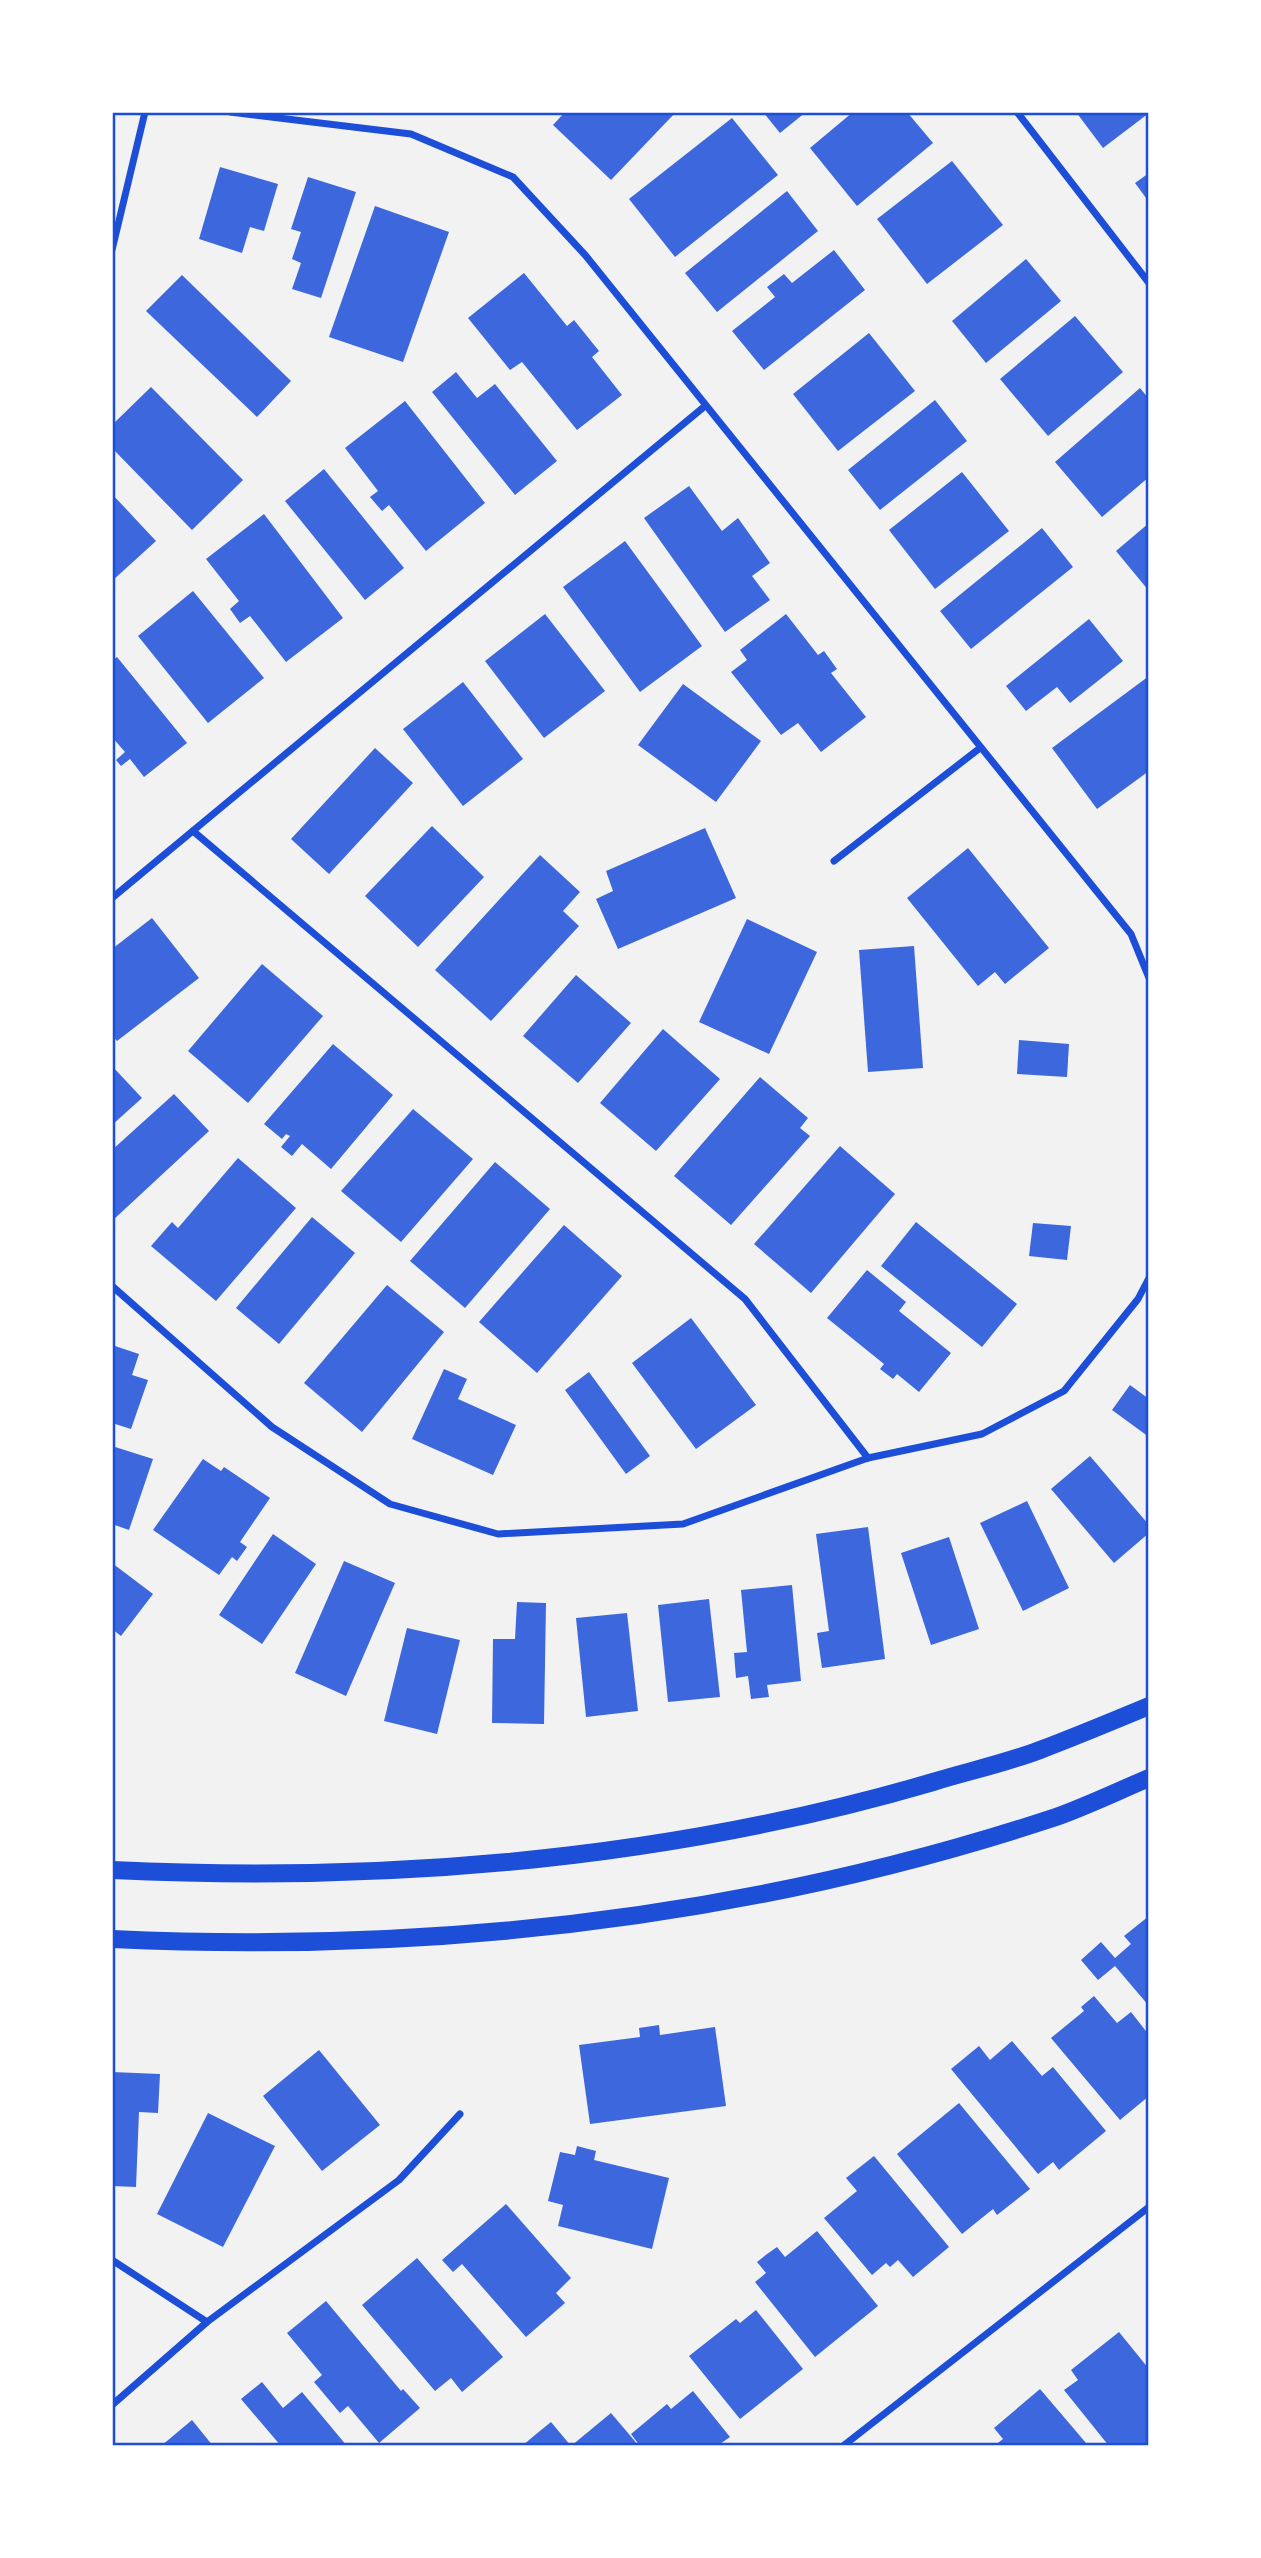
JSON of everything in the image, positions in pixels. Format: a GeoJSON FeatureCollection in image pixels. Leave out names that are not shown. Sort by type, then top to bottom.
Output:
{"type":"FeatureCollection","features":[{"type":"Feature","properties":{"kind":"main road"},"geometry":{"type":"LineString","coordinates":[[112,1870],[206,1875],[380,1872],[544,1860],[712,1836],[871,1800],[1038,1751],[1149,1706]]}},
{"type":"Feature","properties":{"kind":"main road"},"geometry":{"type":"LineString","coordinates":[[112,1939],[204,1943],[382,1941],[552,1928],[724,1903],[888,1866],[1058,1816],[1149,1778]]}},
{"type":"Feature","properties":{"kind":"street"},"geometry":{"type":"LineString","coordinates":[[112,250],[145,112]]}},
{"type":"Feature","properties":{"kind":"street"},"geometry":{"type":"LineString","coordinates":[[230,112],[411,134],[513,177],[586,256],[1131,934],[1149,978]]}},
{"type":"Feature","properties":{"kind":"street"},"geometry":{"type":"LineString","coordinates":[[1017,112],[1149,283]]}},
{"type":"Feature","properties":{"kind":"street"},"geometry":{"type":"LineString","coordinates":[[112,898],[705,406]]}},
{"type":"Feature","properties":{"kind":"street"},"geometry":{"type":"LineString","coordinates":[[834,861],[980,748]]}},
{"type":"Feature","properties":{"kind":"street"},"geometry":{"type":"LineString","coordinates":[[194,831],[745,1299],[868,1458]]}},
{"type":"Feature","properties":{"kind":"street"},"geometry":{"type":"LineString","coordinates":[[112,1286],[272,1427],[390,1504],[498,1534],[683,1524],[868,1458],[982,1434],[1065,1391],[1138,1299],[1149,1278]]}},
{"type":"Feature","properties":{"kind":"street"},"geometry":{"type":"LineString","coordinates":[[112,2405],[207,2322],[399,2180],[460,2114]]}},
{"type":"Feature","properties":{"kind":"street"},"geometry":{"type":"LineString","coordinates":[[843,2446],[1149,2207]]}},
{"type":"Feature","properties":{"kind":"street"},"geometry":{"type":"LineString","coordinates":[[112,2260],[207,2322]]}},
{"type":"Feature","properties":{"kind":"building"},"geometry":{"type":"Polygon","coordinates":[[[565,112],[676,112],[611,180],[553,125],[565,112]]]}},
{"type":"Feature","properties":{"kind":"building"},"geometry":{"type":"Polygon","coordinates":[[[763,112],[806,112],[780,133],[763,112]]]}},
{"type":"Feature","properties":{"kind":"building"},"geometry":{"type":"Polygon","coordinates":[[[853,112],[907,112],[933,143],[857,206],[810,148],[853,112]]]}},
{"type":"Feature","properties":{"kind":"building"},"geometry":{"type":"Polygon","coordinates":[[[1076,112],[1149,112],[1149,113],[1103,148],[1076,112]]]}},
{"type":"Feature","properties":{"kind":"building"},"geometry":{"type":"Polygon","coordinates":[[[732,118],[778,175],[675,257],[629,199],[732,118]]]}},
{"type":"Feature","properties":{"kind":"building"},"geometry":{"type":"Polygon","coordinates":[[[952,161],[1003,225],[927,284],[877,219],[952,161]]]}},
{"type":"Feature","properties":{"kind":"building"},"geometry":{"type":"Polygon","coordinates":[[[220,167],[278,184],[264,231],[250,227],[242,253],[199,239],[220,167]]]}},
{"type":"Feature","properties":{"kind":"building"},"geometry":{"type":"Polygon","coordinates":[[[1149,173],[1149,202],[1135,183],[1149,173]]]}},
{"type":"Feature","properties":{"kind":"building"},"geometry":{"type":"Polygon","coordinates":[[[308,177],[356,192],[321,298],[292,289],[301,263],[292,259],[301,232],[291,229],[308,177]]]}},
{"type":"Feature","properties":{"kind":"building"},"geometry":{"type":"Polygon","coordinates":[[[787,191],[818,231],[717,312],[685,273],[787,191]]]}},
{"type":"Feature","properties":{"kind":"building"},"geometry":{"type":"Polygon","coordinates":[[[375,206],[449,232],[403,362],[329,337],[375,206]]]}},
{"type":"Feature","properties":{"kind":"building"},"geometry":{"type":"Polygon","coordinates":[[[834,250],[865,290],[764,370],[732,331],[775,297],[767,287],[784,274],[792,283],[834,250]]]}},
{"type":"Feature","properties":{"kind":"building"},"geometry":{"type":"Polygon","coordinates":[[[1026,259],[1061,301],[986,363],[952,321],[1026,259]]]}},
{"type":"Feature","properties":{"kind":"building"},"geometry":{"type":"Polygon","coordinates":[[[524,273],[567,326],[574,320],[599,351],[592,357],[622,395],[577,430],[522,362],[510,370],[468,318],[524,273]]]}},
{"type":"Feature","properties":{"kind":"building"},"geometry":{"type":"Polygon","coordinates":[[[182,275],[291,381],[257,417],[146,311],[182,275]]]}},
{"type":"Feature","properties":{"kind":"building"},"geometry":{"type":"Polygon","coordinates":[[[1075,316],[1123,372],[1048,436],[1000,379],[1075,316]]]}},
{"type":"Feature","properties":{"kind":"building"},"geometry":{"type":"Polygon","coordinates":[[[869,333],[915,391],[838,451],[793,394],[869,333]]]}},
{"type":"Feature","properties":{"kind":"building"},"geometry":{"type":"Polygon","coordinates":[[[456,372],[477,398],[495,384],[557,461],[515,495],[432,392],[456,372]]]}},
{"type":"Feature","properties":{"kind":"building"},"geometry":{"type":"Polygon","coordinates":[[[151,387],[243,480],[192,530],[112,448],[112,425],[151,387]]]}},
{"type":"Feature","properties":{"kind":"building"},"geometry":{"type":"Polygon","coordinates":[[[1140,388],[1149,399],[1149,477],[1102,517],[1055,462],[1140,388]]]}},
{"type":"Feature","properties":{"kind":"building"},"geometry":{"type":"Polygon","coordinates":[[[935,400],[967,441],[880,510],[848,470],[935,400]]]}},
{"type":"Feature","properties":{"kind":"building"},"geometry":{"type":"Polygon","coordinates":[[[405,401],[485,503],[426,551],[389,505],[382,511],[370,497],[378,491],[345,448],[405,401]]]}},
{"type":"Feature","properties":{"kind":"building"},"geometry":{"type":"Polygon","coordinates":[[[324,469],[404,568],[365,600],[285,501],[324,469]]]}},
{"type":"Feature","properties":{"kind":"building"},"geometry":{"type":"Polygon","coordinates":[[[962,472],[1009,531],[935,589],[889,530],[962,472]]]}},
{"type":"Feature","properties":{"kind":"building"},"geometry":{"type":"Polygon","coordinates":[[[689,486],[722,531],[738,518],[770,563],[752,576],[770,600],[725,632],[644,518],[689,486]]]}},
{"type":"Feature","properties":{"kind":"building"},"geometry":{"type":"Polygon","coordinates":[[[112,494],[156,541],[112,581],[112,494]]]}},
{"type":"Feature","properties":{"kind":"building"},"geometry":{"type":"Polygon","coordinates":[[[264,514],[343,618],[286,662],[250,616],[240,623],[230,609],[239,601],[206,559],[264,514]]]}},
{"type":"Feature","properties":{"kind":"building"},"geometry":{"type":"Polygon","coordinates":[[[1149,523],[1149,591],[1116,551],[1149,523]]]}},
{"type":"Feature","properties":{"kind":"building"},"geometry":{"type":"Polygon","coordinates":[[[1042,528],[1073,567],[971,649],[940,611],[1042,528]]]}},
{"type":"Feature","properties":{"kind":"building"},"geometry":{"type":"Polygon","coordinates":[[[625,541],[702,646],[640,692],[563,587],[625,541]]]}},
{"type":"Feature","properties":{"kind":"building"},"geometry":{"type":"Polygon","coordinates":[[[193,591],[264,678],[208,723],[138,636],[193,591]]]}},
{"type":"Feature","properties":{"kind":"building"},"geometry":{"type":"Polygon","coordinates":[[[545,614],[605,691],[544,738],[485,661],[545,614]]]}},
{"type":"Feature","properties":{"kind":"building"},"geometry":{"type":"Polygon","coordinates":[[[786,614],[818,655],[824,651],[837,669],[831,673],[866,717],[821,752],[798,723],[781,735],[731,672],[747,660],[740,650],[786,614]]]}},
{"type":"Feature","properties":{"kind":"building"},"geometry":{"type":"Polygon","coordinates":[[[1089,619],[1123,661],[1070,703],[1057,687],[1026,711],[1006,686],[1089,619]]]}},
{"type":"Feature","properties":{"kind":"building"},"geometry":{"type":"Polygon","coordinates":[[[117,657],[187,743],[144,777],[130,759],[121,766],[116,760],[125,752],[112,737],[112,661],[117,657]]]}},
{"type":"Feature","properties":{"kind":"building"},"geometry":{"type":"Polygon","coordinates":[[[1149,676],[1149,771],[1097,809],[1052,748],[1149,676]]]}},
{"type":"Feature","properties":{"kind":"building"},"geometry":{"type":"Polygon","coordinates":[[[463,682],[523,759],[463,806],[403,729],[463,682]]]}},
{"type":"Feature","properties":{"kind":"building"},"geometry":{"type":"Polygon","coordinates":[[[683,684],[761,741],[716,802],[638,745],[683,684]]]}},
{"type":"Feature","properties":{"kind":"building"},"geometry":{"type":"Polygon","coordinates":[[[375,748],[413,783],[329,874],[291,839],[375,748]]]}},
{"type":"Feature","properties":{"kind":"building"},"geometry":{"type":"Polygon","coordinates":[[[432,826],[484,877],[418,947],[365,896],[432,826]]]}},
{"type":"Feature","properties":{"kind":"building"},"geometry":{"type":"Polygon","coordinates":[[[705,828],[736,898],[618,949],[596,899],[613,891],[606,871],[705,828]]]}},
{"type":"Feature","properties":{"kind":"building"},"geometry":{"type":"Polygon","coordinates":[[[968,848],[1049,948],[1005,984],[995,972],[978,986],[907,898],[968,848]]]}},
{"type":"Feature","properties":{"kind":"building"},"geometry":{"type":"Polygon","coordinates":[[[540,855],[580,892],[563,911],[579,926],[491,1021],[435,970],[540,855]]]}},
{"type":"Feature","properties":{"kind":"building"},"geometry":{"type":"Polygon","coordinates":[[[152,918],[199,978],[117,1041],[112,1035],[112,949],[152,918]]]}},
{"type":"Feature","properties":{"kind":"building"},"geometry":{"type":"Polygon","coordinates":[[[747,919],[817,952],[769,1054],[699,1022],[747,919]]]}},
{"type":"Feature","properties":{"kind":"building"},"geometry":{"type":"Polygon","coordinates":[[[914,946],[923,1068],[868,1072],[859,950],[914,946]]]}},
{"type":"Feature","properties":{"kind":"building"},"geometry":{"type":"Polygon","coordinates":[[[262,964],[323,1016],[248,1103],[188,1051],[262,964]]]}},
{"type":"Feature","properties":{"kind":"building"},"geometry":{"type":"Polygon","coordinates":[[[576,975],[631,1023],[578,1083],[523,1036],[576,975]]]}},
{"type":"Feature","properties":{"kind":"building"},"geometry":{"type":"Polygon","coordinates":[[[663,1029],[720,1079],[656,1151],[600,1103],[663,1029]]]}},
{"type":"Feature","properties":{"kind":"building"},"geometry":{"type":"Polygon","coordinates":[[[1019,1040],[1069,1044],[1067,1077],[1017,1074],[1019,1040]]]}},
{"type":"Feature","properties":{"kind":"building"},"geometry":{"type":"Polygon","coordinates":[[[333,1044],[393,1095],[331,1169],[302,1144],[292,1156],[281,1147],[290,1136],[286,1134],[282,1139],[264,1124],[333,1044]]]}},
{"type":"Feature","properties":{"kind":"building"},"geometry":{"type":"Polygon","coordinates":[[[112,1066],[142,1098],[112,1125],[112,1066]]]}},
{"type":"Feature","properties":{"kind":"building"},"geometry":{"type":"Polygon","coordinates":[[[760,1077],[808,1118],[800,1128],[810,1136],[731,1225],[674,1176],[760,1077]]]}},
{"type":"Feature","properties":{"kind":"building"},"geometry":{"type":"Polygon","coordinates":[[[174,1094],[209,1131],[112,1221],[112,1150],[174,1094]]]}},
{"type":"Feature","properties":{"kind":"building"},"geometry":{"type":"Polygon","coordinates":[[[413,1109],[473,1159],[401,1242],[341,1191],[413,1109]]]}},
{"type":"Feature","properties":{"kind":"building"},"geometry":{"type":"Polygon","coordinates":[[[840,1146],[895,1194],[811,1293],[754,1244],[840,1146]]]}},
{"type":"Feature","properties":{"kind":"building"},"geometry":{"type":"Polygon","coordinates":[[[238,1158],[296,1208],[216,1301],[151,1246],[172,1222],[178,1228],[238,1158]]]}},
{"type":"Feature","properties":{"kind":"building"},"geometry":{"type":"Polygon","coordinates":[[[495,1162],[550,1209],[465,1308],[410,1261],[495,1162]]]}},
{"type":"Feature","properties":{"kind":"building"},"geometry":{"type":"Polygon","coordinates":[[[312,1217],[355,1253],[279,1344],[236,1308],[312,1217]]]}},
{"type":"Feature","properties":{"kind":"building"},"geometry":{"type":"Polygon","coordinates":[[[916,1222],[1017,1304],[982,1347],[881,1266],[916,1222]]]}},
{"type":"Feature","properties":{"kind":"building"},"geometry":{"type":"Polygon","coordinates":[[[1033,1223],[1071,1226],[1067,1260],[1029,1256],[1033,1223]]]}},
{"type":"Feature","properties":{"kind":"building"},"geometry":{"type":"Polygon","coordinates":[[[564,1225],[622,1276],[537,1373],[479,1322],[564,1225]]]}},
{"type":"Feature","properties":{"kind":"building"},"geometry":{"type":"Polygon","coordinates":[[[867,1270],[906,1302],[899,1311],[951,1353],[919,1392],[897,1374],[893,1379],[880,1369],[884,1364],[827,1318],[867,1270]]]}},
{"type":"Feature","properties":{"kind":"building"},"geometry":{"type":"Polygon","coordinates":[[[387,1285],[444,1332],[362,1432],[304,1383],[387,1285]]]}},
{"type":"Feature","properties":{"kind":"building"},"geometry":{"type":"Polygon","coordinates":[[[691,1318],[756,1405],[696,1449],[632,1363],[691,1318]]]}},
{"type":"Feature","properties":{"kind":"building"},"geometry":{"type":"Polygon","coordinates":[[[112,1345],[139,1354],[132,1375],[148,1380],[131,1429],[112,1423],[112,1345]]]}},
{"type":"Feature","properties":{"kind":"building"},"geometry":{"type":"Polygon","coordinates":[[[444,1369],[467,1379],[458,1399],[516,1425],[493,1475],[412,1439],[444,1369]]]}},
{"type":"Feature","properties":{"kind":"building"},"geometry":{"type":"Polygon","coordinates":[[[589,1372],[650,1456],[626,1474],[565,1390],[589,1372]]]}},
{"type":"Feature","properties":{"kind":"building"},"geometry":{"type":"Polygon","coordinates":[[[1130,1385],[1149,1399],[1149,1437],[1112,1410],[1130,1385]]]}},
{"type":"Feature","properties":{"kind":"building"},"geometry":{"type":"Polygon","coordinates":[[[112,1446],[153,1459],[129,1530],[112,1524],[112,1446]]]}},
{"type":"Feature","properties":{"kind":"building"},"geometry":{"type":"Polygon","coordinates":[[[1090,1456],[1149,1525],[1149,1533],[1114,1563],[1051,1489],[1090,1456]]]}},
{"type":"Feature","properties":{"kind":"building"},"geometry":{"type":"Polygon","coordinates":[[[203,1459],[221,1471],[224,1467],[270,1498],[240,1542],[247,1547],[237,1561],[232,1557],[219,1575],[153,1530],[203,1459]]]}},
{"type":"Feature","properties":{"kind":"building"},"geometry":{"type":"Polygon","coordinates":[[[1027,1501],[1069,1588],[1023,1611],[980,1523],[1027,1501]]]}},
{"type":"Feature","properties":{"kind":"building"},"geometry":{"type":"Polygon","coordinates":[[[868,1527],[885,1659],[822,1668],[817,1633],[829,1631],[816,1534],[868,1527]]]}},
{"type":"Feature","properties":{"kind":"building"},"geometry":{"type":"Polygon","coordinates":[[[273,1534],[316,1564],[262,1644],[219,1615],[273,1534]]]}},
{"type":"Feature","properties":{"kind":"building"},"geometry":{"type":"Polygon","coordinates":[[[949,1537],[979,1629],[931,1645],[901,1553],[949,1537]]]}},
{"type":"Feature","properties":{"kind":"building"},"geometry":{"type":"Polygon","coordinates":[[[344,1561],[395,1583],[346,1696],[295,1673],[344,1561]]]}},
{"type":"Feature","properties":{"kind":"building"},"geometry":{"type":"Polygon","coordinates":[[[112,1563],[153,1594],[121,1636],[112,1629],[112,1563]]]}},
{"type":"Feature","properties":{"kind":"building"},"geometry":{"type":"Polygon","coordinates":[[[792,1585],[801,1681],[767,1685],[769,1697],[751,1699],[748,1676],[736,1678],[734,1653],[747,1652],[741,1590],[792,1585]]]}},
{"type":"Feature","properties":{"kind":"building"},"geometry":{"type":"Polygon","coordinates":[[[709,1599],[720,1697],[668,1702],[658,1605],[709,1599]]]}},
{"type":"Feature","properties":{"kind":"building"},"geometry":{"type":"Polygon","coordinates":[[[517,1602],[546,1603],[544,1724],[492,1723],[493,1639],[515,1639],[517,1602]]]}},
{"type":"Feature","properties":{"kind":"building"},"geometry":{"type":"Polygon","coordinates":[[[627,1613],[638,1711],[586,1717],[576,1618],[627,1613]]]}},
{"type":"Feature","properties":{"kind":"building"},"geometry":{"type":"Polygon","coordinates":[[[407,1628],[460,1640],[437,1734],[384,1721],[407,1628]]]}},
{"type":"Feature","properties":{"kind":"building"},"geometry":{"type":"Polygon","coordinates":[[[1149,1916],[1149,2006],[1115,1966],[1098,1980],[1081,1960],[1101,1942],[1115,1958],[1131,1944],[1124,1936],[1149,1916]]]}},
{"type":"Feature","properties":{"kind":"building"},"geometry":{"type":"Polygon","coordinates":[[[1094,1996],[1117,2023],[1131,2012],[1149,2035],[1149,2096],[1120,2120],[1051,2038],[1084,2011],[1081,2007],[1094,1996]]]}},
{"type":"Feature","properties":{"kind":"building"},"geometry":{"type":"Polygon","coordinates":[[[659,2025],[660,2035],[715,2027],[726,2106],[590,2124],[579,2045],[640,2037],[639,2028],[659,2025]]]}},
{"type":"Feature","properties":{"kind":"building"},"geometry":{"type":"Polygon","coordinates":[[[1012,2041],[1042,2076],[1053,2067],[1106,2131],[1059,2170],[1053,2162],[1038,2174],[951,2069],[979,2046],[990,2060],[1012,2041]]]}},
{"type":"Feature","properties":{"kind":"building"},"geometry":{"type":"Polygon","coordinates":[[[319,2050],[380,2125],[322,2171],[263,2096],[319,2050]]]}},
{"type":"Feature","properties":{"kind":"building"},"geometry":{"type":"Polygon","coordinates":[[[112,2072],[160,2074],[158,2113],[139,2112],[136,2187],[112,2186],[112,2072]]]}},
{"type":"Feature","properties":{"kind":"building"},"geometry":{"type":"Polygon","coordinates":[[[959,2103],[1030,2189],[997,2215],[993,2209],[962,2234],[897,2154],[959,2103]]]}},
{"type":"Feature","properties":{"kind":"building"},"geometry":{"type":"Polygon","coordinates":[[[208,2113],[275,2146],[223,2247],[157,2214],[208,2113]]]}},
{"type":"Feature","properties":{"kind":"building"},"geometry":{"type":"Polygon","coordinates":[[[577,2146],[596,2151],[594,2160],[669,2178],[652,2249],[558,2226],[563,2205],[548,2201],[560,2152],[575,2155],[577,2146]]]}},
{"type":"Feature","properties":{"kind":"building"},"geometry":{"type":"Polygon","coordinates":[[[874,2156],[949,2247],[913,2277],[898,2260],[890,2267],[886,2263],[872,2275],[824,2218],[857,2191],[846,2178],[874,2156]]]}},
{"type":"Feature","properties":{"kind":"building"},"geometry":{"type":"Polygon","coordinates":[[[506,2204],[571,2278],[556,2293],[565,2303],[526,2337],[462,2264],[453,2272],[442,2260],[506,2204]]]}},
{"type":"Feature","properties":{"kind":"building"},"geometry":{"type":"Polygon","coordinates":[[[817,2231],[878,2306],[815,2357],[755,2282],[766,2273],[757,2262],[777,2247],[785,2257],[817,2231]]]}},
{"type":"Feature","properties":{"kind":"building"},"geometry":{"type":"Polygon","coordinates":[[[417,2258],[503,2357],[462,2392],[451,2378],[435,2391],[362,2305],[417,2258]]]}},
{"type":"Feature","properties":{"kind":"building"},"geometry":{"type":"Polygon","coordinates":[[[326,2301],[401,2391],[403,2389],[420,2408],[379,2443],[348,2406],[340,2413],[314,2382],[322,2375],[287,2333],[326,2301]]]}},
{"type":"Feature","properties":{"kind":"building"},"geometry":{"type":"Polygon","coordinates":[[[756,2310],[803,2369],[740,2419],[689,2356],[736,2319],[740,2323],[756,2310]]]}},
{"type":"Feature","properties":{"kind":"building"},"geometry":{"type":"Polygon","coordinates":[[[1119,2332],[1149,2369],[1149,2446],[1109,2446],[1064,2390],[1078,2380],[1071,2370],[1119,2332]]]}},
{"type":"Feature","properties":{"kind":"building"},"geometry":{"type":"Polygon","coordinates":[[[262,2382],[283,2408],[302,2392],[347,2446],[281,2446],[241,2399],[262,2382]]]}},
{"type":"Feature","properties":{"kind":"building"},"geometry":{"type":"Polygon","coordinates":[[[1040,2389],[1086,2443],[1083,2446],[994,2446],[1003,2439],[994,2428],[1040,2389]]]}},
{"type":"Feature","properties":{"kind":"building"},"geometry":{"type":"Polygon","coordinates":[[[693,2391],[730,2437],[717,2446],[640,2446],[631,2434],[667,2404],[671,2409],[693,2391]]]}},
{"type":"Feature","properties":{"kind":"building"},"geometry":{"type":"Polygon","coordinates":[[[611,2413],[639,2446],[571,2446],[611,2413]]]}},
{"type":"Feature","properties":{"kind":"building"},"geometry":{"type":"Polygon","coordinates":[[[192,2420],[213,2446],[161,2446],[192,2420]]]}},
{"type":"Feature","properties":{"kind":"building"},"geometry":{"type":"Polygon","coordinates":[[[551,2422],[571,2446],[522,2446],[535,2435],[551,2422]]]}}]}
